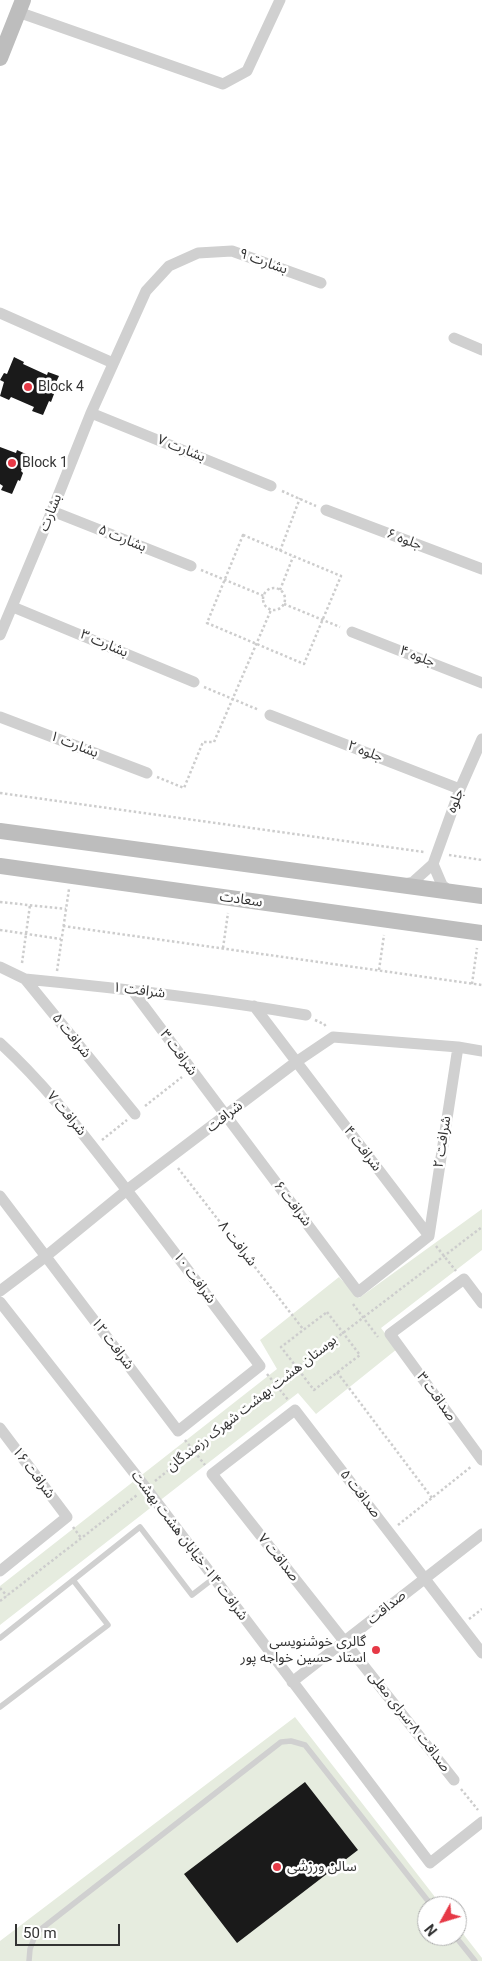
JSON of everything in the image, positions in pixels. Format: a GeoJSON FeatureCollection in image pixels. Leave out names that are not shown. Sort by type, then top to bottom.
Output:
{"type":"FeatureCollection","features":[{"type":"Feature","properties":{"kind":"street"},"geometry":{"type":"LineString","coordinates":[[0,58],[21,6],[223,84],[247,71],[280,0]]}},
{"type":"Feature","properties":{"kind":"street","name":"بشارت ۹"},"geometry":{"type":"LineString","coordinates":[[113,363],[146,291],[169,266],[198,253],[232,251],[321,283]]}},
{"type":"Feature","properties":{"kind":"street"},"geometry":{"type":"LineString","coordinates":[[0,313],[113,363]]}},
{"type":"Feature","properties":{"kind":"street"},"geometry":{"type":"LineString","coordinates":[[454,338],[482,350]]}},
{"type":"Feature","properties":{"kind":"street","name":"بشارت"},"geometry":{"type":"LineString","coordinates":[[0,635],[113,363]]}},
{"type":"Feature","properties":{"kind":"street","name":"بشارت ۷"},"geometry":{"type":"LineString","coordinates":[[91,413],[271,486]]}},
{"type":"Feature","properties":{"kind":"street","name":"جلوه ۶"},"geometry":{"type":"LineString","coordinates":[[326,510],[482,569]]}},
{"type":"Feature","properties":{"kind":"street","name":"بشارت ۵"},"geometry":{"type":"LineString","coordinates":[[52,511],[191,566]]}},
{"type":"Feature","properties":{"kind":"street","name":"بشارت ۳"},"geometry":{"type":"LineString","coordinates":[[13,607],[194,682]]}},
{"type":"Feature","properties":{"kind":"street","name":"جلوه ۴"},"geometry":{"type":"LineString","coordinates":[[352,632],[482,683]]}},
{"type":"Feature","properties":{"kind":"street","name":"جلوه ۲"},"geometry":{"type":"LineString","coordinates":[[270,715],[460,789]]}},
{"type":"Feature","properties":{"kind":"street","name":"بشارت ۱"},"geometry":{"type":"LineString","coordinates":[[0,717],[147,773]]}},
{"type":"Feature","properties":{"kind":"street","name":"جلوه"},"geometry":{"type":"LineString","coordinates":[[435,859],[460,789],[482,739]]}},
{"type":"Feature","properties":{"kind":"street"},"geometry":{"type":"LineString","coordinates":[[0,831],[482,896]]}},
{"type":"Feature","properties":{"kind":"street"},"geometry":{"type":"LineString","coordinates":[[398,884],[413,882],[435,859]]}},
{"type":"Feature","properties":{"kind":"street"},"geometry":{"type":"LineString","coordinates":[[435,859],[442,885],[449,891]]}},
{"type":"Feature","properties":{"kind":"street","name":"سعادت"},"geometry":{"type":"LineString","coordinates":[[0,866],[481,933]]}},
{"type":"Feature","properties":{"kind":"street","name":"شرافت ۵"},"geometry":{"type":"LineString","coordinates":[[0,967],[25,979],[135,1114]]}},
{"type":"Feature","properties":{"kind":"street","name":"شرافت ۱"},"geometry":{"type":"LineString","coordinates":[[25,979],[132,990],[254,1006],[306,1016]]}},
{"type":"Feature","properties":{"kind":"street","name":"شرافت ۳"},"geometry":{"type":"LineString","coordinates":[[132,990],[225,1117]]}},
{"type":"Feature","properties":{"kind":"street"},"geometry":{"type":"LineString","coordinates":[[254,1006],[296,1062]]}},
{"type":"Feature","properties":{"kind":"street"},"geometry":{"type":"LineString","coordinates":[[333,1037],[458,1047],[482,1051]]}},
{"type":"Feature","properties":{"kind":"street","name":"شرافت"},"geometry":{"type":"LineString","coordinates":[[0,1291],[127,1190],[296,1062],[333,1037]]}},
{"type":"Feature","properties":{"kind":"street","name":"شرافت ۷"},"geometry":{"type":"LineString","coordinates":[[0,1042],[61,1106],[127,1190]]}},
{"type":"Feature","properties":{"kind":"street","name":"شرافت ۲"},"geometry":{"type":"LineString","coordinates":[[428,1236],[458,1047]]}},
{"type":"Feature","properties":{"kind":"street","name":"شرافت ۴"},"geometry":{"type":"LineString","coordinates":[[296,1062],[428,1236]]}},
{"type":"Feature","properties":{"kind":"street","name":"شرافت ۶"},"geometry":{"type":"LineString","coordinates":[[225,1117],[358,1292]]}},
{"type":"Feature","properties":{"kind":"street","name":"شرافت ۱۰"},"geometry":{"type":"LineString","coordinates":[[127,1190],[260,1366]]}},
{"type":"Feature","properties":{"kind":"street","name":"شرافت ۱۲"},"geometry":{"type":"LineString","coordinates":[[0,1196],[178,1431]]}},
{"type":"Feature","properties":{"kind":"street"},"geometry":{"type":"LineString","coordinates":[[358,1292],[428,1236]]}},
{"type":"Feature","properties":{"kind":"street"},"geometry":{"type":"LineString","coordinates":[[390,1334],[464,1279],[482,1303]]}},
{"type":"Feature","properties":{"kind":"street","name":"شرافت ۱۴- خیابان هشت بهشت"},"geometry":{"type":"LineString","coordinates":[[0,1302],[146,1488],[430,1863],[482,1822]]}},
{"type":"Feature","properties":{"kind":"street","name":"صداقت ۳"},"geometry":{"type":"LineString","coordinates":[[390,1334],[481,1459]]}},
{"type":"Feature","properties":{"kind":"street"},"geometry":{"type":"LineString","coordinates":[[178,1431],[260,1366]]}},
{"type":"Feature","properties":{"kind":"street"},"geometry":{"type":"LineString","coordinates":[[212,1474],[295,1410]]}},
{"type":"Feature","properties":{"kind":"street","name":"صداقت ۵"},"geometry":{"type":"LineString","coordinates":[[295,1410],[425,1577],[482,1654]]}},
{"type":"Feature","properties":{"kind":"street","name":"شرافت ۱۶"},"geometry":{"type":"LineString","coordinates":[[0,1428],[66,1518],[0,1571]]}},
{"type":"Feature","properties":{"kind":"street","name":"صداقت ۷"},"geometry":{"type":"LineString","coordinates":[[212,1474],[345,1641]]}},
{"type":"Feature","properties":{"kind":"street","name":"صداقت"},"geometry":{"type":"LineString","coordinates":[[292,1682],[482,1534]]}},
{"type":"Feature","properties":{"kind":"street","name":"صداقت ۸-سرای معلی"},"geometry":{"type":"LineString","coordinates":[[345,1641],[454,1780]]}},
{"type":"Feature","properties":{"kind":"lane"},"geometry":{"type":"LineString","coordinates":[[0,1638],[140,1527],[192,1595],[214,1578]]}},
{"type":"Feature","properties":{"kind":"lane"},"geometry":{"type":"LineString","coordinates":[[0,1707],[108,1625],[73,1580]]}},
{"type":"Feature","properties":{"kind":"lane"},"geometry":{"type":"LineString","coordinates":[[29,1961],[30,1950],[36,1933],[281,1742],[291,1741],[305,1745],[424,1896]]}},
{"type":"Feature","properties":{"kind":"lane"},"geometry":{"type":"LineString","coordinates":[[464,1946],[475,1961]]}},
{"type":"Feature","properties":{"kind":"path"},"geometry":{"type":"LineString","coordinates":[[271,486],[326,510]]}},
{"type":"Feature","properties":{"kind":"path"},"geometry":{"type":"LineString","coordinates":[[280,551],[300,498]]}},
{"type":"Feature","properties":{"kind":"path"},"geometry":{"type":"LineString","coordinates":[[244,535],[280,551],[341,576],[304,664],[207,623],[244,535]]}},
{"type":"Feature","properties":{"kind":"path"},"geometry":{"type":"LineString","coordinates":[[280,590],[294,556]]}},
{"type":"Feature","properties":{"kind":"path"},"geometry":{"type":"LineString","coordinates":[[191,566],[264,596]]}},
{"type":"Feature","properties":{"kind":"path"},"geometry":{"type":"LineString","coordinates":[[273,588],[280,590],[284,596],[284,604],[279,609],[271,610],[265,606],[263,598],[266,591],[273,588]]}},
{"type":"Feature","properties":{"kind":"path"},"geometry":{"type":"LineString","coordinates":[[284,604],[352,632]]}},
{"type":"Feature","properties":{"kind":"path"},"geometry":{"type":"LineString","coordinates":[[147,773],[184,788],[203,742],[214,742],[271,610]]}},
{"type":"Feature","properties":{"kind":"path"},"geometry":{"type":"LineString","coordinates":[[194,682],[270,715]]}},
{"type":"Feature","properties":{"kind":"path"},"geometry":{"type":"LineString","coordinates":[[0,794],[435,859],[482,860]]}},
{"type":"Feature","properties":{"kind":"path"},"geometry":{"type":"LineString","coordinates":[[55,982],[71,876]]}},
{"type":"Feature","properties":{"kind":"path"},"geometry":{"type":"LineString","coordinates":[[223,948],[230,898]]}},
{"type":"Feature","properties":{"kind":"path"},"geometry":{"type":"LineString","coordinates":[[0,902],[66,909]]}},
{"type":"Feature","properties":{"kind":"path"},"geometry":{"type":"LineString","coordinates":[[25,979],[21,966],[30,906]]}},
{"type":"Feature","properties":{"kind":"path"},"geometry":{"type":"LineString","coordinates":[[379,970],[386,920]]}},
{"type":"Feature","properties":{"kind":"path"},"geometry":{"type":"LineString","coordinates":[[63,926],[482,985]]}},
{"type":"Feature","properties":{"kind":"path"},"geometry":{"type":"LineString","coordinates":[[0,930],[61,940]]}},
{"type":"Feature","properties":{"kind":"path"},"geometry":{"type":"LineString","coordinates":[[472,984],[481,933]]}},
{"type":"Feature","properties":{"kind":"path"},"geometry":{"type":"LineString","coordinates":[[306,1016],[324,1024],[333,1037]]}},
{"type":"Feature","properties":{"kind":"path","name":"شرافت ۸"},"geometry":{"type":"LineString","coordinates":[[171,1158],[304,1330]]}},
{"type":"Feature","properties":{"kind":"path","name":"بوستان هشت بهشت شهرک رزمندگان"},"geometry":{"type":"LineString","coordinates":[[0,1601],[276,1384],[482,1227]]}},
{"type":"Feature","properties":{"kind":"path"},"geometry":{"type":"LineString","coordinates":[[428,1236],[464,1279]]}},
{"type":"Feature","properties":{"kind":"path"},"geometry":{"type":"LineString","coordinates":[[358,1292],[351,1302],[379,1339],[390,1334]]}},
{"type":"Feature","properties":{"kind":"path"},"geometry":{"type":"LineString","coordinates":[[326,1312],[360,1355],[314,1390],[281,1347],[304,1330],[326,1312]]}},
{"type":"Feature","properties":{"kind":"path"},"geometry":{"type":"LineString","coordinates":[[260,1366],[295,1410]]}},
{"type":"Feature","properties":{"kind":"path"},"geometry":{"type":"LineString","coordinates":[[337,1372],[432,1498]]}},
{"type":"Feature","properties":{"kind":"path"},"geometry":{"type":"LineString","coordinates":[[178,1431],[212,1474]]}},
{"type":"Feature","properties":{"kind":"path"},"geometry":{"type":"LineString","coordinates":[[389,1532],[481,1459]]}},
{"type":"Feature","properties":{"kind":"path"},"geometry":{"type":"LineString","coordinates":[[0,1588],[7,1596]]}},
{"type":"Feature","properties":{"kind":"path"},"geometry":{"type":"LineString","coordinates":[[454,1780],[482,1816]]}},
{"type":"Feature","properties":{"kind":"shaded area"},"geometry":{"type":"Polygon","coordinates":[[[482,1209],[482,1250],[381,1328],[397,1349],[316,1414],[298,1393],[0,1625],[0,1586],[277,1369],[260,1340],[339,1277],[359,1298],[482,1209]]]}},
{"type":"Feature","properties":{"kind":"shaded area"},"geometry":{"type":"Polygon","coordinates":[[[295,1717],[434,1896],[417,1896],[417,1946],[467,1946],[467,1939],[482,1958],[482,1961],[0,1961],[0,1941],[295,1717]]]}},
{"type":"Feature","properties":{"kind":"building","name":"Block 4"},"geometry":{"type":"Polygon","coordinates":[[[14,357],[24,362],[23,364],[47,375],[48,372],[59,376],[51,393],[54,394],[51,402],[49,401],[43,415],[32,411],[34,407],[11,397],[9,400],[0,396],[4,382],[0,380],[4,373],[7,374],[14,357]]]}},
{"type":"Feature","properties":{"kind":"building","name":"Block 1"},"geometry":{"type":"Polygon","coordinates":[[[0,447],[16,453],[17,450],[28,455],[21,471],[23,473],[20,481],[18,480],[12,494],[1,490],[3,486],[0,484],[0,447]]]}},
{"type":"Feature","properties":{"kind":"building"},"geometry":{"type":"Polygon","coordinates":[[[305,1782],[358,1850],[237,1943],[184,1874],[305,1782]]]}},
{"type":"Feature","properties":{"kind":"place","name":"Block 4"},"geometry":{"type":"Point","coordinates":[28,387]}},
{"type":"Feature","properties":{"kind":"place","name":"Block 1"},"geometry":{"type":"Point","coordinates":[12,463]}},
{"type":"Feature","properties":{"kind":"place","name":"گالری خوشنویسی استاد حسین خواجه پور"},"geometry":{"type":"Point","coordinates":[376,1650]}},
{"type":"Feature","properties":{"kind":"place","name":"سالن ورزشی"},"geometry":{"type":"Point","coordinates":[277,1867]}}]}
